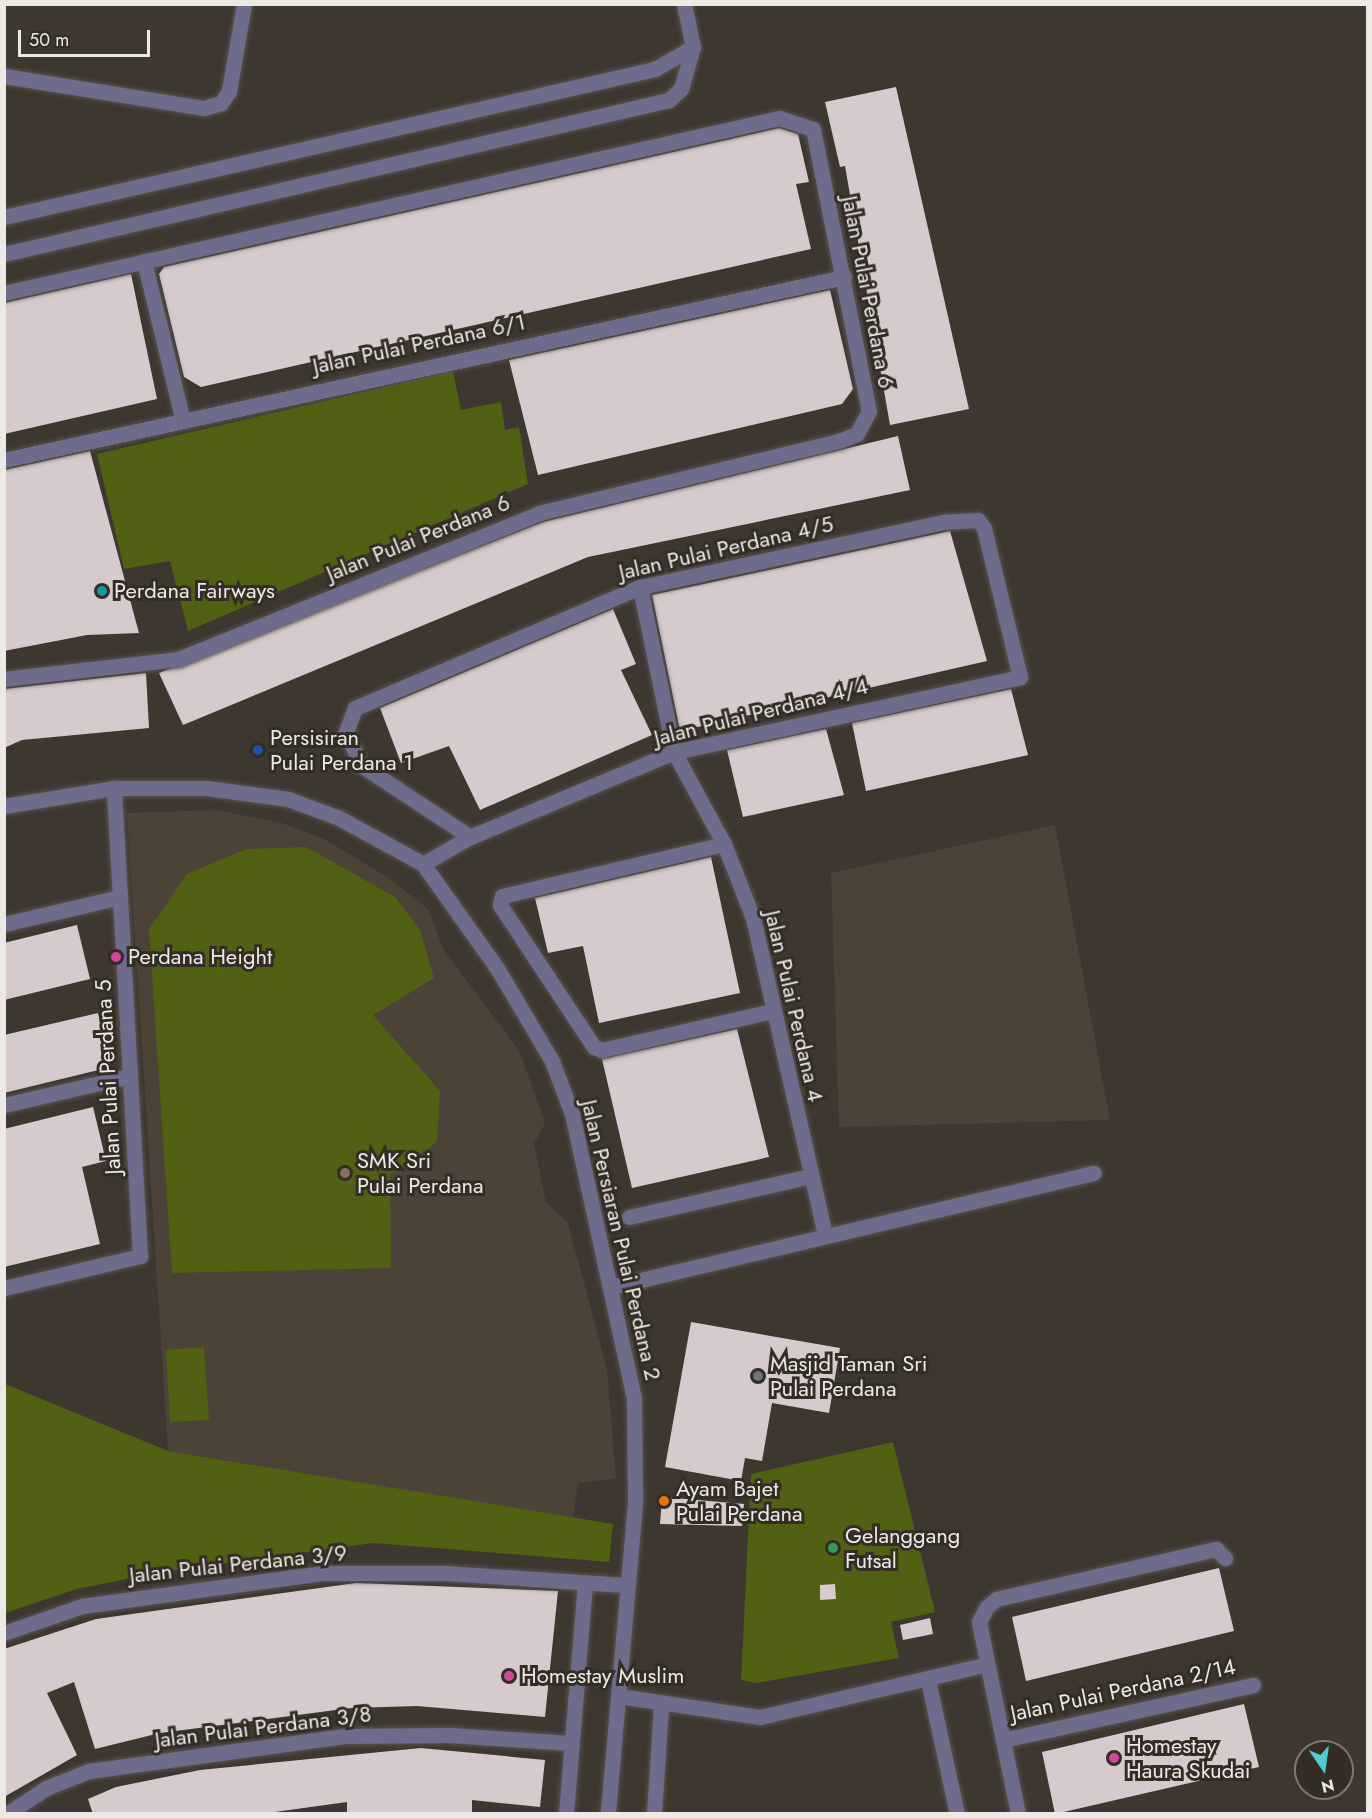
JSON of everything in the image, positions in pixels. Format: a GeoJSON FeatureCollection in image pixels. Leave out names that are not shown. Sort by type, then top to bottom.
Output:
{"type":"FeatureCollection","features":[{"type":"Feature","properties":{"kind":"street"},"geometry":{"type":"LineString","coordinates":[[4,76],[204,108],[221,103],[229,91],[244,4]]}},
{"type":"Feature","properties":{"kind":"street"},"geometry":{"type":"LineString","coordinates":[[4,254],[669,100],[681,89],[693,47],[684,4]]}},
{"type":"Feature","properties":{"kind":"street"},"geometry":{"type":"LineString","coordinates":[[4,217],[655,69],[693,47]]}},
{"type":"Feature","properties":{"kind":"street","name":"Jalan Pulai Perdana 6"},"geometry":{"type":"LineString","coordinates":[[4,293],[779,118],[813,129],[869,411],[857,434],[540,513],[179,659],[4,680]]}},
{"type":"Feature","properties":{"kind":"street"},"geometry":{"type":"LineString","coordinates":[[144,261],[182,417]]}},
{"type":"Feature","properties":{"kind":"street","name":"Jalan Pulai Perdana 6/1"},"geometry":{"type":"LineString","coordinates":[[4,460],[182,417],[844,277]]}},
{"type":"Feature","properties":{"kind":"street","name":"Jalan Pulai Perdana 4/5"},"geometry":{"type":"LineString","coordinates":[[470,837],[368,772],[350,744],[347,719],[368,699],[640,587],[944,522],[978,520],[984,528],[1020,677]]}},
{"type":"Feature","properties":{"kind":"street","name":"Jalan Pulai Perdana 4"},"geometry":{"type":"LineString","coordinates":[[640,587],[674,752],[724,844],[753,918],[772,1011],[825,1236]]}},
{"type":"Feature","properties":{"kind":"street","name":"Jalan Pulai Perdana 4/4"},"geometry":{"type":"LineString","coordinates":[[423,864],[470,837],[674,752],[1020,677]]}},
{"type":"Feature","properties":{"kind":"street","name":"Jalan Persiaran Pulai Perdana 2"},"geometry":{"type":"LineString","coordinates":[[4,806],[114,788],[206,788],[288,799],[339,818],[423,864],[462,913],[552,1061],[572,1114],[634,1399],[635,1503],[625,1586],[619,1696],[608,1814]]}},
{"type":"Feature","properties":{"kind":"street","name":"Jalan Pulai Perdana 5"},"geometry":{"type":"LineString","coordinates":[[4,1288],[140,1256],[114,788]]}},
{"type":"Feature","properties":{"kind":"street"},"geometry":{"type":"LineString","coordinates":[[724,844],[499,900],[575,1016],[585,1040],[602,1050],[772,1011]]}},
{"type":"Feature","properties":{"kind":"street"},"geometry":{"type":"LineString","coordinates":[[4,924],[120,897]]}},
{"type":"Feature","properties":{"kind":"street"},"geometry":{"type":"LineString","coordinates":[[4,1105],[130,1076]]}},
{"type":"Feature","properties":{"kind":"street"},"geometry":{"type":"LineString","coordinates":[[611,1287],[1094,1173]]}},
{"type":"Feature","properties":{"kind":"street"},"geometry":{"type":"LineString","coordinates":[[629,1217],[811,1176]]}},
{"type":"Feature","properties":{"kind":"street"},"geometry":{"type":"LineString","coordinates":[[1018,1814],[979,1622],[996,1599],[1216,1549],[1225,1558]]}},
{"type":"Feature","properties":{"kind":"street","name":"Jalan Pulai Perdana 3/9"},"geometry":{"type":"LineString","coordinates":[[4,1633],[82,1606],[324,1573],[446,1573],[625,1586]]}},
{"type":"Feature","properties":{"kind":"street"},"geometry":{"type":"LineString","coordinates":[[566,1814],[570,1743],[585,1583]]}},
{"type":"Feature","properties":{"kind":"street"},"geometry":{"type":"LineString","coordinates":[[619,1696],[662,1705],[760,1717],[928,1680],[987,1664]]}},
{"type":"Feature","properties":{"kind":"street"},"geometry":{"type":"LineString","coordinates":[[928,1680],[957,1814]]}},
{"type":"Feature","properties":{"kind":"street","name":"Jalan Pulai Perdana 2/14"},"geometry":{"type":"LineString","coordinates":[[1003,1740],[1253,1685]]}},
{"type":"Feature","properties":{"kind":"street"},"geometry":{"type":"LineString","coordinates":[[654,1814],[662,1705]]}},
{"type":"Feature","properties":{"kind":"street","name":"Jalan Pulai Perdana 3/8"},"geometry":{"type":"LineString","coordinates":[[7,1814],[46,1788],[89,1771],[345,1736],[450,1735],[570,1743]]}},
{"type":"Feature","properties":{"kind":"shaded area","name":"SMK Sri Pulai Perdana"},"geometry":{"type":"Polygon","coordinates":[[[216,810],[282,823],[326,840],[389,878],[429,910],[443,949],[519,1050],[545,1123],[534,1144],[546,1202],[568,1223],[607,1369],[616,1479],[578,1483],[573,1518],[168,1451],[127,813],[216,810]]]}},
{"type":"Feature","properties":{"kind":"shaded area"},"geometry":{"type":"Polygon","coordinates":[[[1055,825],[1110,1120],[839,1127],[831,873],[1055,825]]]}},
{"type":"Feature","properties":{"kind":"green space"},"geometry":{"type":"Polygon","coordinates":[[[453,371],[461,410],[501,402],[505,430],[519,427],[528,484],[188,631],[170,561],[124,569],[97,454],[453,371]]]}},
{"type":"Feature","properties":{"kind":"green space"},"geometry":{"type":"Polygon","coordinates":[[[306,847],[395,897],[420,930],[434,978],[373,1015],[440,1091],[437,1142],[390,1175],[391,1268],[172,1273],[149,929],[187,874],[246,849],[306,847]]]}},
{"type":"Feature","properties":{"kind":"green space"},"geometry":{"type":"Polygon","coordinates":[[[204,1347],[209,1420],[170,1422],[166,1350],[204,1347]]]}},
{"type":"Feature","properties":{"kind":"green space"},"geometry":{"type":"Polygon","coordinates":[[[5,1384],[168,1451],[613,1524],[609,1562],[373,1543],[161,1572],[77,1589],[5,1613],[5,1384]]]}},
{"type":"Feature","properties":{"kind":"green space"},"geometry":{"type":"Polygon","coordinates":[[[893,1442],[935,1612],[891,1622],[899,1658],[756,1683],[741,1680],[751,1474],[893,1442]]]}},
{"type":"Feature","properties":{"kind":"building"},"geometry":{"type":"Polygon","coordinates":[[[896,87],[969,409],[890,425],[845,166],[840,167],[825,102],[896,87]]]}},
{"type":"Feature","properties":{"kind":"building"},"geometry":{"type":"Polygon","coordinates":[[[779,128],[798,134],[809,182],[796,184],[811,249],[201,387],[184,377],[159,274],[164,267],[779,128]]]}},
{"type":"Feature","properties":{"kind":"building"},"geometry":{"type":"Polygon","coordinates":[[[131,274],[157,399],[4,434],[4,303],[131,274]]]}},
{"type":"Feature","properties":{"kind":"building"},"geometry":{"type":"Polygon","coordinates":[[[830,290],[853,389],[842,404],[538,475],[509,360],[830,290]]]}},
{"type":"Feature","properties":{"kind":"building"},"geometry":{"type":"Polygon","coordinates":[[[898,436],[910,490],[588,557],[183,725],[159,673],[543,522],[898,436]]]}},
{"type":"Feature","properties":{"kind":"building"},"geometry":{"type":"Polygon","coordinates":[[[90,451],[139,633],[87,635],[4,651],[4,470],[90,451]]]}},
{"type":"Feature","properties":{"kind":"building"},"geometry":{"type":"Polygon","coordinates":[[[950,531],[987,661],[680,731],[652,595],[950,531]]]}},
{"type":"Feature","properties":{"kind":"building"},"geometry":{"type":"Polygon","coordinates":[[[613,609],[636,664],[621,670],[652,735],[480,810],[449,746],[401,763],[380,708],[613,609]]]}},
{"type":"Feature","properties":{"kind":"building"},"geometry":{"type":"Polygon","coordinates":[[[146,673],[149,728],[22,740],[4,748],[4,689],[146,673]]]}},
{"type":"Feature","properties":{"kind":"building"},"geometry":{"type":"Polygon","coordinates":[[[1011,689],[1028,755],[866,791],[852,723],[1011,689]]]}},
{"type":"Feature","properties":{"kind":"building"},"geometry":{"type":"Polygon","coordinates":[[[826,729],[844,795],[743,817],[727,750],[826,729]]]}},
{"type":"Feature","properties":{"kind":"building"},"geometry":{"type":"Polygon","coordinates":[[[711,857],[740,993],[599,1023],[583,946],[548,953],[535,898],[711,857]]]}},
{"type":"Feature","properties":{"kind":"building"},"geometry":{"type":"Polygon","coordinates":[[[77,925],[90,979],[4,1000],[4,943],[77,925]]]}},
{"type":"Feature","properties":{"kind":"building"},"geometry":{"type":"Polygon","coordinates":[[[98,1013],[111,1067],[4,1093],[4,1035],[98,1013]]]}},
{"type":"Feature","properties":{"kind":"building"},"geometry":{"type":"Polygon","coordinates":[[[737,1029],[769,1157],[632,1188],[602,1059],[737,1029]]]}},
{"type":"Feature","properties":{"kind":"building"},"geometry":{"type":"Polygon","coordinates":[[[93,1107],[106,1161],[82,1167],[100,1244],[4,1267],[4,1129],[93,1107]]]}},
{"type":"Feature","properties":{"kind":"building","name":"Masjid Taman Sri Pulai Perdana"},"geometry":{"type":"Polygon","coordinates":[[[691,1322],[840,1348],[829,1413],[772,1403],[762,1461],[745,1458],[741,1481],[665,1467],[691,1322]]]}},
{"type":"Feature","properties":{"kind":"building"},"geometry":{"type":"Polygon","coordinates":[[[662,1497],[744,1504],[742,1526],[660,1524],[662,1497]]]}},
{"type":"Feature","properties":{"kind":"building"},"geometry":{"type":"Polygon","coordinates":[[[1219,1568],[1234,1631],[1026,1681],[1012,1617],[1219,1568]]]}},
{"type":"Feature","properties":{"kind":"building"},"geometry":{"type":"Polygon","coordinates":[[[356,1583],[558,1591],[545,1717],[417,1706],[351,1708],[160,1733],[95,1749],[74,1682],[47,1693],[77,1755],[4,1797],[4,1649],[96,1619],[356,1583]]]}},
{"type":"Feature","properties":{"kind":"building"},"geometry":{"type":"Polygon","coordinates":[[[835,1584],[836,1599],[820,1600],[820,1585],[835,1584]]]}},
{"type":"Feature","properties":{"kind":"building"},"geometry":{"type":"Polygon","coordinates":[[[930,1618],[933,1634],[903,1640],[900,1625],[930,1618]]]}},
{"type":"Feature","properties":{"kind":"building"},"geometry":{"type":"Polygon","coordinates":[[[1244,1704],[1259,1767],[1055,1814],[1042,1752],[1244,1704]]]}},
{"type":"Feature","properties":{"kind":"building"},"geometry":{"type":"Polygon","coordinates":[[[421,1748],[545,1760],[540,1807],[472,1800],[472,1814],[347,1814],[347,1802],[260,1814],[93,1814],[88,1799],[116,1787],[200,1770],[421,1748]]]}},
{"type":"Feature","properties":{"kind":"place","name":"Perdana Fairways"},"geometry":{"type":"Point","coordinates":[102,591]}},
{"type":"Feature","properties":{"kind":"place","name":"Persisiran Pulai Perdana 1"},"geometry":{"type":"Point","coordinates":[258,750]}},
{"type":"Feature","properties":{"kind":"place","name":"Perdana Height"},"geometry":{"type":"Point","coordinates":[116,957]}},
{"type":"Feature","properties":{"kind":"place","name":"SMK Sri Pulai Perdana"},"geometry":{"type":"Point","coordinates":[345,1173]}},
{"type":"Feature","properties":{"kind":"place","name":"Masjid Taman Sri Pulai Perdana"},"geometry":{"type":"Point","coordinates":[758,1376]}},
{"type":"Feature","properties":{"kind":"place","name":"Ayam Bajet Pulai Perdana"},"geometry":{"type":"Point","coordinates":[664,1501]}},
{"type":"Feature","properties":{"kind":"place","name":"Gelanggang Futsal"},"geometry":{"type":"Point","coordinates":[833,1548]}},
{"type":"Feature","properties":{"kind":"place","name":"Homestay Muslim"},"geometry":{"type":"Point","coordinates":[509,1676]}},
{"type":"Feature","properties":{"kind":"place","name":"Homestay Haura Skudai"},"geometry":{"type":"Point","coordinates":[1114,1758]}}]}
